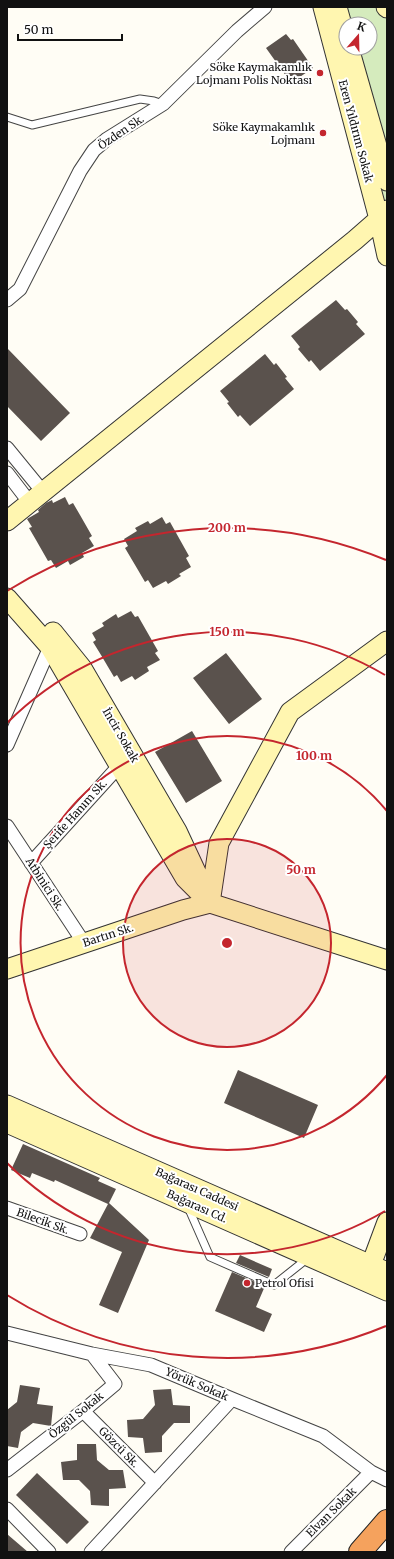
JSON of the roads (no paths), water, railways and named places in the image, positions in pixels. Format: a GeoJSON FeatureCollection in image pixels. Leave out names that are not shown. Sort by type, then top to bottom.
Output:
{"type":"FeatureCollection","features":[{"type":"Feature","properties":{"kind":"highway"},"geometry":{"type":"LineString","coordinates":[[360,1552],[387,1521]]}},
{"type":"Feature","properties":{"kind":"main road","name":"Eren Yıldırım Sokak"},"geometry":{"type":"LineString","coordinates":[[323,7],[383,215],[387,256]]}},
{"type":"Feature","properties":{"kind":"main road","name":"Eren Yıldırım Sokak"},"geometry":{"type":"LineString","coordinates":[[351,56],[387,181]]}},
{"type":"Feature","properties":{"kind":"main road"},"geometry":{"type":"LineString","coordinates":[[7,521],[383,215]]}},
{"type":"Feature","properties":{"kind":"main road","name":"İncir Sokak"},"geometry":{"type":"LineString","coordinates":[[7,585],[34,609],[82,668],[177,831],[210,904]]}},
{"type":"Feature","properties":{"kind":"main road","name":"İncir Sokak"},"geometry":{"type":"LineString","coordinates":[[7,598],[50,647],[185,878],[210,904],[387,960]]}},
{"type":"Feature","properties":{"kind":"main road"},"geometry":{"type":"LineString","coordinates":[[210,904],[219,843],[290,712],[387,641]]}},
{"type":"Feature","properties":{"kind":"main road","name":"Bartın Sk."},"geometry":{"type":"LineString","coordinates":[[9,966],[183,910],[210,904]]}},
{"type":"Feature","properties":{"kind":"main road","name":"Bağarası Caddesi"},"geometry":{"type":"LineString","coordinates":[[7,1105],[188,1194],[379,1269]]}},
{"type":"Feature","properties":{"kind":"main road","name":"Bağarası Cd."},"geometry":{"type":"LineString","coordinates":[[7,1122],[188,1194],[310,1256],[387,1291]]}},
{"type":"Feature","properties":{"kind":"main road"},"geometry":{"type":"LineString","coordinates":[[379,1269],[387,1222]]}},
{"type":"Feature","properties":{"kind":"street","name":"Özden Sk."},"geometry":{"type":"LineString","coordinates":[[7,300],[20,289],[80,171],[94,150],[107,139],[163,104],[264,7]]}},
{"type":"Feature","properties":{"kind":"street"},"geometry":{"type":"LineString","coordinates":[[7,448],[37,497]]}},
{"type":"Feature","properties":{"kind":"street"},"geometry":{"type":"LineString","coordinates":[[7,473],[37,497]]}},
{"type":"Feature","properties":{"kind":"street"},"geometry":{"type":"LineString","coordinates":[[7,745],[50,647]]}},
{"type":"Feature","properties":{"kind":"street","name":"Şerife Hanım Sk."},"geometry":{"type":"LineString","coordinates":[[31,863],[120,765]]}},
{"type":"Feature","properties":{"kind":"street","name":"Atbinici Sk."},"geometry":{"type":"LineString","coordinates":[[7,826],[84,943]]}},
{"type":"Feature","properties":{"kind":"street","name":"Bilecik Sk."},"geometry":{"type":"LineString","coordinates":[[7,1208],[80,1234]]}},
{"type":"Feature","properties":{"kind":"street","name":"Yörük Sokak"},"geometry":{"type":"LineString","coordinates":[[7,1333],[92,1354],[151,1365],[324,1436],[371,1472],[387,1480]]}},
{"type":"Feature","properties":{"kind":"street","name":"Özgül Sokak"},"geometry":{"type":"LineString","coordinates":[[7,1470],[115,1384],[92,1354]]}},
{"type":"Feature","properties":{"kind":"street"},"geometry":{"type":"LineString","coordinates":[[91,1552],[232,1399]]}},
{"type":"Feature","properties":{"kind":"street","name":"Gözcü Sk."},"geometry":{"type":"LineString","coordinates":[[83,1411],[156,1483]]}},
{"type":"Feature","properties":{"kind":"street","name":"Elvan Sokak"},"geometry":{"type":"LineString","coordinates":[[291,1552],[371,1472]]}},
{"type":"Feature","properties":{"kind":"street"},"geometry":{"type":"LineString","coordinates":[[7,1510],[49,1552]]}},
{"type":"Feature","properties":{"kind":"lane"},"geometry":{"type":"LineString","coordinates":[[7,117],[32,125],[140,99],[163,104]]}},
{"type":"Feature","properties":{"kind":"lane"},"geometry":{"type":"LineString","coordinates":[[188,1194],[210,1257],[274,1284],[310,1256]]}},
{"type":"Feature","properties":{"kind":"place","name":"Söke Kaymakamlık Lojmanı Polis Noktası"},"geometry":{"type":"Point","coordinates":[320,73]}},
{"type":"Feature","properties":{"kind":"place","name":"Söke Kaymakamlık Lojmanı"},"geometry":{"type":"Point","coordinates":[323,133]}},
{"type":"Feature","properties":{"kind":"place","name":"Petrol Ofisi"},"geometry":{"type":"Point","coordinates":[247,1283]}}]}
